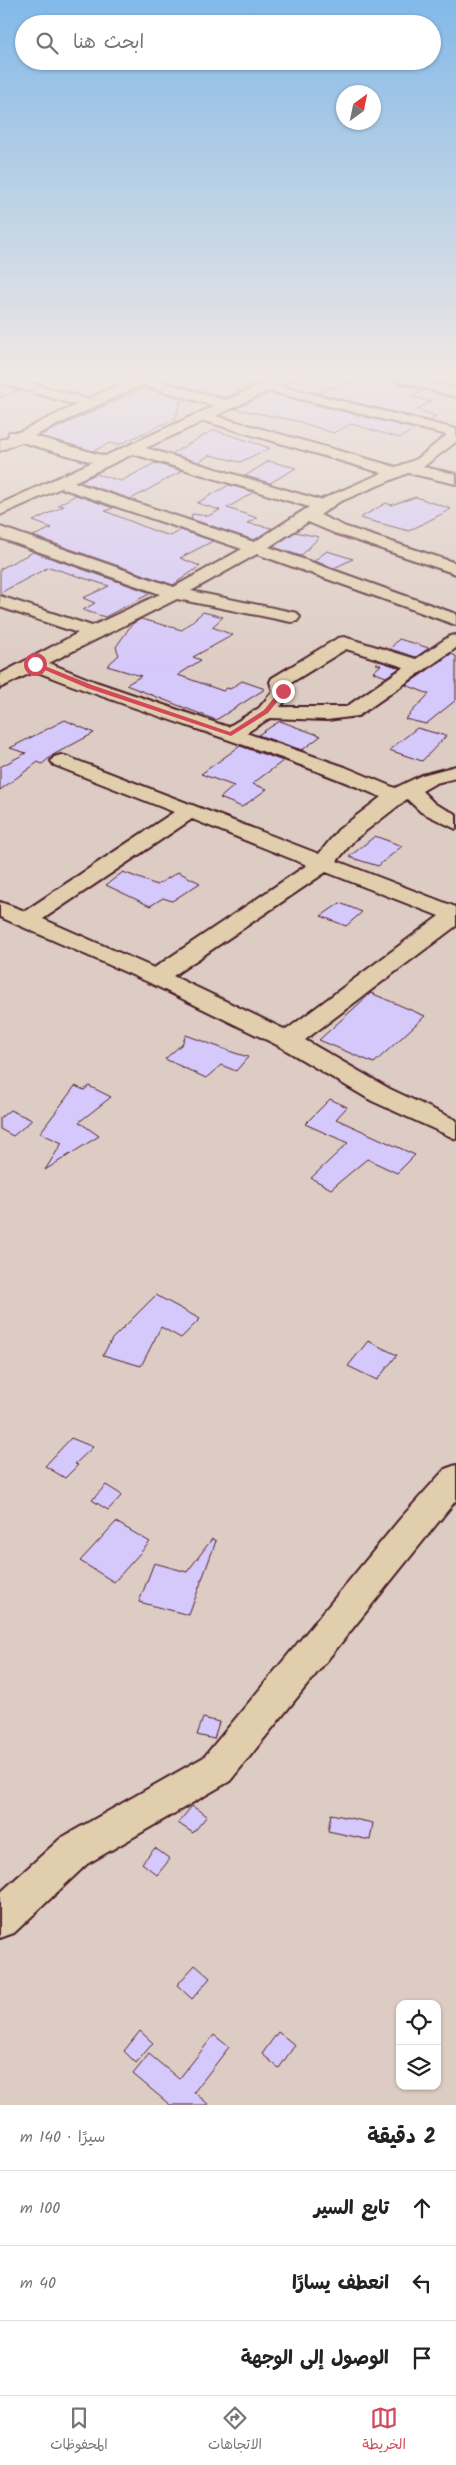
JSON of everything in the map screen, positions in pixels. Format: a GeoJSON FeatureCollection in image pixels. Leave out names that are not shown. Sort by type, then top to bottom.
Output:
{"type":"FeatureCollection","features":[{"type":"Feature","properties":{"kind":"street"},"geometry":{"type":"LineString","coordinates":[[0,510],[75,475]]}},
{"type":"Feature","properties":{"kind":"street"},"geometry":{"type":"LineString","coordinates":[[210,475],[314,510],[349,533],[456,569]]}},
{"type":"Feature","properties":{"kind":"street"},"geometry":{"type":"LineString","coordinates":[[0,682],[93,632],[175,593],[256,548],[314,510],[349,491],[388,475]]}},
{"type":"Feature","properties":{"kind":"street"},"geometry":{"type":"LineString","coordinates":[[433,475],[456,479]]}},
{"type":"Feature","properties":{"kind":"street"},"geometry":{"type":"LineString","coordinates":[[60,482],[256,548],[456,620]]}},
{"type":"Feature","properties":{"kind":"street"},"geometry":{"type":"LineString","coordinates":[[0,532],[175,593],[290,617]]}},
{"type":"Feature","properties":{"kind":"street"},"geometry":{"type":"LineString","coordinates":[[0,601],[93,632]]}},
{"type":"Feature","properties":{"kind":"street"},"geometry":{"type":"LineString","coordinates":[[266,712],[327,714],[351,712],[456,640]]}},
{"type":"Feature","properties":{"kind":"street"},"geometry":{"type":"LineString","coordinates":[[231,734],[266,712],[283,691],[279,682],[344,642],[420,666]]}},
{"type":"Feature","properties":{"kind":"street"},"geometry":{"type":"LineString","coordinates":[[35,664],[89,686],[402,792],[456,823]]}},
{"type":"Feature","properties":{"kind":"street"},"geometry":{"type":"LineString","coordinates":[[61,761],[456,915]]}},
{"type":"Feature","properties":{"kind":"street"},"geometry":{"type":"LineString","coordinates":[[156,977],[323,864],[346,835],[402,792],[429,779],[456,772]]}},
{"type":"Feature","properties":{"kind":"street"},"geometry":{"type":"LineString","coordinates":[[26,920],[189,812]]}},
{"type":"Feature","properties":{"kind":"street"},"geometry":{"type":"LineString","coordinates":[[1,911],[26,920],[156,977],[288,1041],[381,1095],[456,1130]]}},
{"type":"Feature","properties":{"kind":"street"},"geometry":{"type":"LineString","coordinates":[[288,1041],[456,915]]}},
{"type":"Feature","properties":{"kind":"street"},"geometry":{"type":"LineString","coordinates":[[0,1919],[74,1851],[217,1769],[412,1528],[456,1478]]}},
{"type":"Feature","properties":{"kind":"building"},"geometry":{"type":"Polygon","coordinates":[[[93,475],[121,481],[132,475],[174,475],[131,499],[79,482],[93,475]]]}},
{"type":"Feature","properties":{"kind":"building"},"geometry":{"type":"Polygon","coordinates":[[[246,475],[283,475],[270,483],[246,475]]]}},
{"type":"Feature","properties":{"kind":"building"},"geometry":{"type":"Polygon","coordinates":[[[229,485],[254,492],[227,508],[257,518],[247,523],[272,528],[254,540],[191,519],[192,514],[208,516],[220,510],[197,503],[229,485]]]}},
{"type":"Feature","properties":{"kind":"building"},"geometry":{"type":"Polygon","coordinates":[[[76,495],[113,508],[105,511],[157,532],[171,536],[181,530],[213,541],[180,558],[200,566],[173,585],[33,536],[52,528],[33,521],[64,506],[58,505],[76,495]]]}},
{"type":"Feature","properties":{"kind":"building"},"geometry":{"type":"Polygon","coordinates":[[[416,497],[451,509],[409,531],[360,518],[386,503],[391,505],[416,497]]]}},
{"type":"Feature","properties":{"kind":"building"},"geometry":{"type":"Polygon","coordinates":[[[295,532],[319,537],[301,556],[273,547],[295,532]]]}},
{"type":"Feature","properties":{"kind":"building"},"geometry":{"type":"Polygon","coordinates":[[[327,551],[353,559],[334,568],[314,561],[327,551]]]}},
{"type":"Feature","properties":{"kind":"building"},"geometry":{"type":"Polygon","coordinates":[[[33,552],[151,593],[105,617],[83,610],[95,603],[83,598],[109,586],[49,567],[0,593],[0,569],[33,552]]]}},
{"type":"Feature","properties":{"kind":"building"},"geometry":{"type":"Polygon","coordinates":[[[203,612],[223,617],[212,627],[233,635],[193,657],[201,660],[178,675],[223,691],[242,681],[265,689],[216,720],[126,685],[141,676],[107,666],[119,655],[116,647],[132,624],[141,619],[182,630],[203,612]]]}},
{"type":"Feature","properties":{"kind":"building"},"geometry":{"type":"Polygon","coordinates":[[[399,639],[429,648],[416,657],[390,649],[399,639]]]}},
{"type":"Feature","properties":{"kind":"building"},"geometry":{"type":"Polygon","coordinates":[[[451,654],[456,656],[456,700],[426,724],[405,719],[429,694],[406,685],[451,654]]]}},
{"type":"Feature","properties":{"kind":"building"},"geometry":{"type":"Polygon","coordinates":[[[379,661],[400,668],[386,677],[373,672],[381,665],[376,664],[379,661]]]}},
{"type":"Feature","properties":{"kind":"building"},"geometry":{"type":"Polygon","coordinates":[[[65,720],[94,733],[53,755],[42,764],[38,762],[0,790],[0,767],[26,753],[10,748],[65,720]]]}},
{"type":"Feature","properties":{"kind":"building"},"geometry":{"type":"Polygon","coordinates":[[[280,721],[321,736],[302,750],[258,735],[280,721]]]}},
{"type":"Feature","properties":{"kind":"building"},"geometry":{"type":"Polygon","coordinates":[[[417,728],[446,736],[422,761],[389,750],[417,728]]]}},
{"type":"Feature","properties":{"kind":"building"},"geometry":{"type":"Polygon","coordinates":[[[240,746],[283,761],[252,784],[267,789],[242,807],[220,798],[234,786],[201,774],[240,746]]]}},
{"type":"Feature","properties":{"kind":"building"},"geometry":{"type":"Polygon","coordinates":[[[375,836],[402,846],[378,866],[349,857],[375,836]]]}},
{"type":"Feature","properties":{"kind":"building"},"geometry":{"type":"Polygon","coordinates":[[[123,872],[157,885],[178,872],[200,883],[172,901],[163,898],[150,906],[106,885],[123,872]]]}},
{"type":"Feature","properties":{"kind":"building"},"geometry":{"type":"Polygon","coordinates":[[[340,903],[362,912],[346,926],[321,916],[340,903]]]}},
{"type":"Feature","properties":{"kind":"building"},"geometry":{"type":"Polygon","coordinates":[[[371,993],[425,1016],[374,1063],[319,1040],[371,993]]]}},
{"type":"Feature","properties":{"kind":"building"},"geometry":{"type":"Polygon","coordinates":[[[186,1035],[248,1057],[236,1071],[221,1065],[206,1078],[165,1059],[182,1044],[186,1035]]]}},
{"type":"Feature","properties":{"kind":"building"},"geometry":{"type":"Polygon","coordinates":[[[75,1086],[84,1090],[89,1086],[111,1097],[79,1122],[99,1136],[45,1170],[62,1143],[40,1133],[75,1086]]]}},
{"type":"Feature","properties":{"kind":"building"},"geometry":{"type":"Polygon","coordinates":[[[330,1099],[347,1107],[336,1119],[415,1155],[397,1173],[367,1159],[331,1189],[311,1178],[348,1143],[305,1124],[330,1099]]]}},
{"type":"Feature","properties":{"kind":"building"},"geometry":{"type":"Polygon","coordinates":[[[10,1110],[32,1120],[13,1136],[0,1129],[0,1118],[10,1110]]]}},
{"type":"Feature","properties":{"kind":"building"},"geometry":{"type":"Polygon","coordinates":[[[156,1295],[200,1319],[181,1338],[161,1327],[141,1366],[103,1355],[112,1339],[156,1295]]]}},
{"type":"Feature","properties":{"kind":"building"},"geometry":{"type":"Polygon","coordinates":[[[368,1341],[397,1355],[377,1380],[348,1366],[368,1341]]]}},
{"type":"Feature","properties":{"kind":"building"},"geometry":{"type":"Polygon","coordinates":[[[71,1438],[93,1447],[75,1464],[78,1465],[65,1478],[45,1466],[71,1438]]]}},
{"type":"Feature","properties":{"kind":"building"},"geometry":{"type":"Polygon","coordinates":[[[106,1485],[122,1495],[108,1510],[92,1500],[106,1485]]]}},
{"type":"Feature","properties":{"kind":"building"},"geometry":{"type":"Polygon","coordinates":[[[116,1522],[150,1542],[114,1582],[80,1561],[116,1522]]]}},
{"type":"Feature","properties":{"kind":"building"},"geometry":{"type":"Polygon","coordinates":[[[212,1539],[216,1541],[189,1615],[139,1602],[154,1563],[187,1572],[212,1539]]]}},
{"type":"Feature","properties":{"kind":"building"},"geometry":{"type":"Polygon","coordinates":[[[203,1718],[219,1722],[214,1739],[197,1735],[203,1718]]]}},
{"type":"Feature","properties":{"kind":"building"},"geometry":{"type":"Polygon","coordinates":[[[192,1806],[207,1816],[193,1833],[178,1823],[192,1806]]]}},
{"type":"Feature","properties":{"kind":"building"},"geometry":{"type":"Polygon","coordinates":[[[331,1814],[373,1823],[370,1840],[328,1831],[331,1814]]]}},
{"type":"Feature","properties":{"kind":"building"},"geometry":{"type":"Polygon","coordinates":[[[155,1848],[170,1859],[157,1875],[142,1863],[155,1848]]]}},
{"type":"Feature","properties":{"kind":"building"},"geometry":{"type":"Polygon","coordinates":[[[195,1965],[210,1978],[192,1999],[177,1985],[195,1965]]]}},
{"type":"Feature","properties":{"kind":"building"},"geometry":{"type":"Polygon","coordinates":[[[140,2031],[153,2043],[136,2063],[124,2051],[140,2031]]]}},
{"type":"Feature","properties":{"kind":"building"},"geometry":{"type":"Polygon","coordinates":[[[278,2032],[295,2045],[279,2068],[262,2054],[278,2032]]]}},
{"type":"Feature","properties":{"kind":"building"},"geometry":{"type":"Polygon","coordinates":[[[214,2035],[229,2047],[194,2092],[209,2105],[170,2105],[133,2074],[149,2054],[179,2079],[214,2035]]]}},
{"type":"Feature","properties":{"kind":"route"},"geometry":{"type":"LineString","coordinates":[[35,664],[89,686],[231,734],[266,712],[283,691]]}}]}
